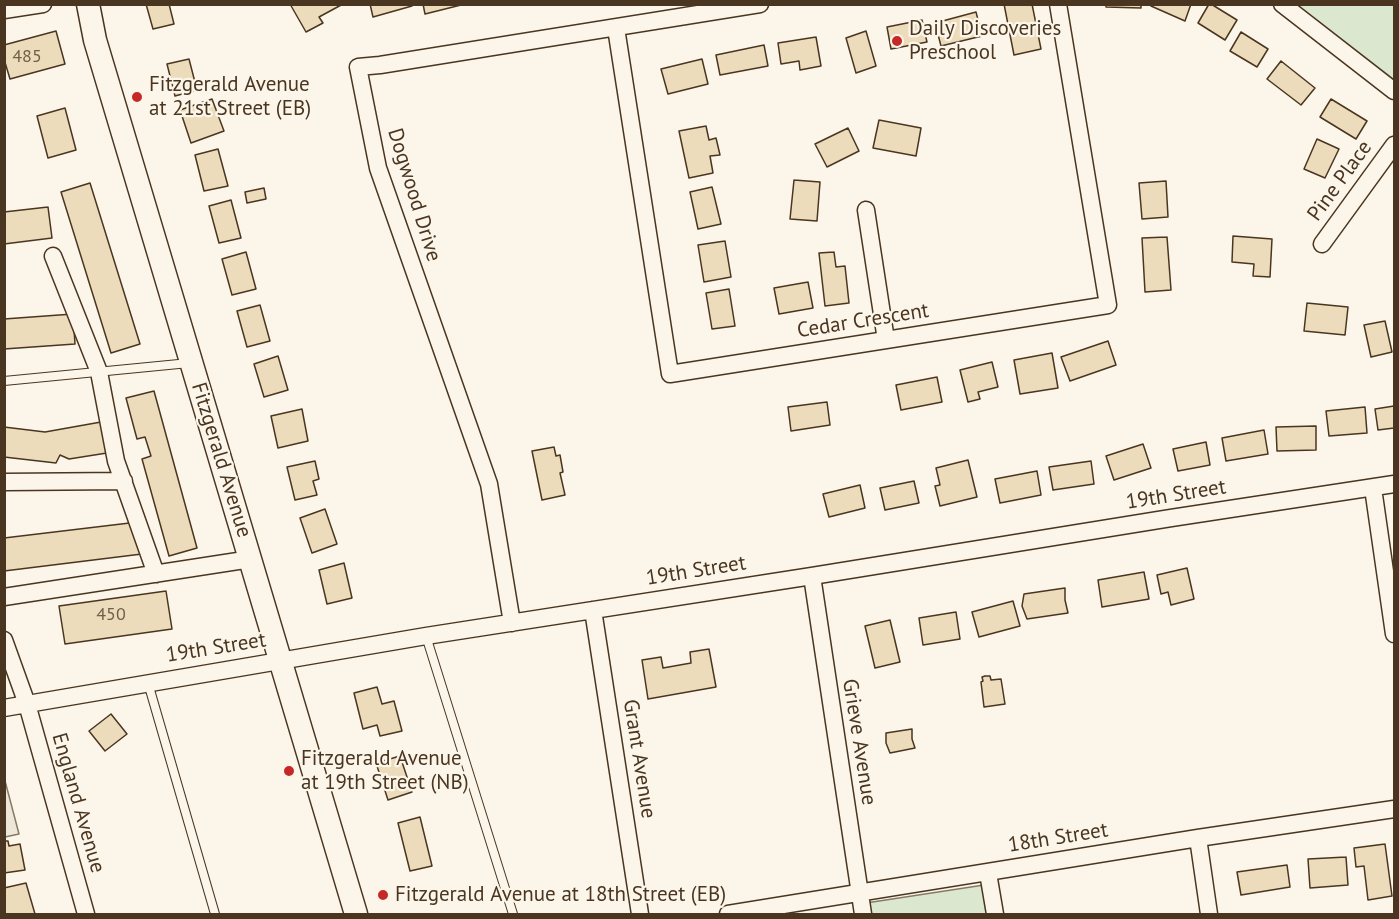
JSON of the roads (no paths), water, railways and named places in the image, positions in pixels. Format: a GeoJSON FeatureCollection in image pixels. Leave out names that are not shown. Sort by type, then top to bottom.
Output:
{"type":"FeatureCollection","features":[{"type":"Feature","properties":{"kind":"street"},"geometry":{"type":"LineString","coordinates":[[4,10],[43,4]]}},
{"type":"Feature","properties":{"kind":"street","name":"Fitzgerald Avenue"},"geometry":{"type":"LineString","coordinates":[[88,4],[95,40],[356,915]]}},
{"type":"Feature","properties":{"kind":"street","name":"Dogwood Drive"},"geometry":{"type":"LineString","coordinates":[[512,622],[489,484],[378,168],[358,67],[760,4]]}},
{"type":"Feature","properties":{"kind":"street","name":"Cedar Crescent"},"geometry":{"type":"LineString","coordinates":[[616,28],[670,374],[1108,305],[1058,4]]}},
{"type":"Feature","properties":{"kind":"street"},"geometry":{"type":"LineString","coordinates":[[1282,4],[1395,91]]}},
{"type":"Feature","properties":{"kind":"street","name":"Pine Place"},"geometry":{"type":"LineString","coordinates":[[1322,244],[1395,145]]}},
{"type":"Feature","properties":{"kind":"street"},"geometry":{"type":"LineString","coordinates":[[866,210],[886,340]]}},
{"type":"Feature","properties":{"kind":"street"},"geometry":{"type":"LineString","coordinates":[[53,256],[99,372],[116,462],[156,574]]}},
{"type":"Feature","properties":{"kind":"street"},"geometry":{"type":"LineString","coordinates":[[4,482],[124,481]]}},
{"type":"Feature","properties":{"kind":"street","name":"19th Street"},"geometry":{"type":"LineString","coordinates":[[4,708],[512,622],[1395,484]]}},
{"type":"Feature","properties":{"kind":"street"},"geometry":{"type":"LineString","coordinates":[[1373,488],[1392,602],[1395,634]]}},
{"type":"Feature","properties":{"kind":"street"},"geometry":{"type":"LineString","coordinates":[[4,597],[251,560]]}},
{"type":"Feature","properties":{"kind":"street","name":"Grieve Avenue"},"geometry":{"type":"LineString","coordinates":[[812,576],[862,915]]}},
{"type":"Feature","properties":{"kind":"street","name":"Grant Avenue"},"geometry":{"type":"LineString","coordinates":[[593,610],[640,915]]}},
{"type":"Feature","properties":{"kind":"street","name":"England Avenue"},"geometry":{"type":"LineString","coordinates":[[4,640],[27,704],[86,915]]}},
{"type":"Feature","properties":{"kind":"street","name":"18th Street"},"geometry":{"type":"LineString","coordinates":[[728,915],[1198,838],[1395,809]]}},
{"type":"Feature","properties":{"kind":"street"},"geometry":{"type":"LineString","coordinates":[[1198,838],[1209,915]]}},
{"type":"Feature","properties":{"kind":"street"},"geometry":{"type":"LineString","coordinates":[[988,873],[995,915]]}},
{"type":"Feature","properties":{"kind":"lane"},"geometry":{"type":"LineString","coordinates":[[4,381],[192,363]]}},
{"type":"Feature","properties":{"kind":"lane"},"geometry":{"type":"LineString","coordinates":[[426,636],[513,915]]}},
{"type":"Feature","properties":{"kind":"lane"},"geometry":{"type":"LineString","coordinates":[[148,683],[215,915]]}},
{"type":"Feature","properties":{"kind":"place","name":"Daily Discoveries Preschool"},"geometry":{"type":"Point","coordinates":[897,41]}},
{"type":"Feature","properties":{"kind":"place","name":"Fitzgerald Avenue at 21st Street (EB)"},"geometry":{"type":"Point","coordinates":[137,97]}},
{"type":"Feature","properties":{"kind":"place","name":"Fitzgerald Avenue at 19th Street (NB)"},"geometry":{"type":"Point","coordinates":[289,771]}},
{"type":"Feature","properties":{"kind":"place","name":"Fitzgerald Avenue at 18th Street (EB)"},"geometry":{"type":"Point","coordinates":[383,895]}}]}
